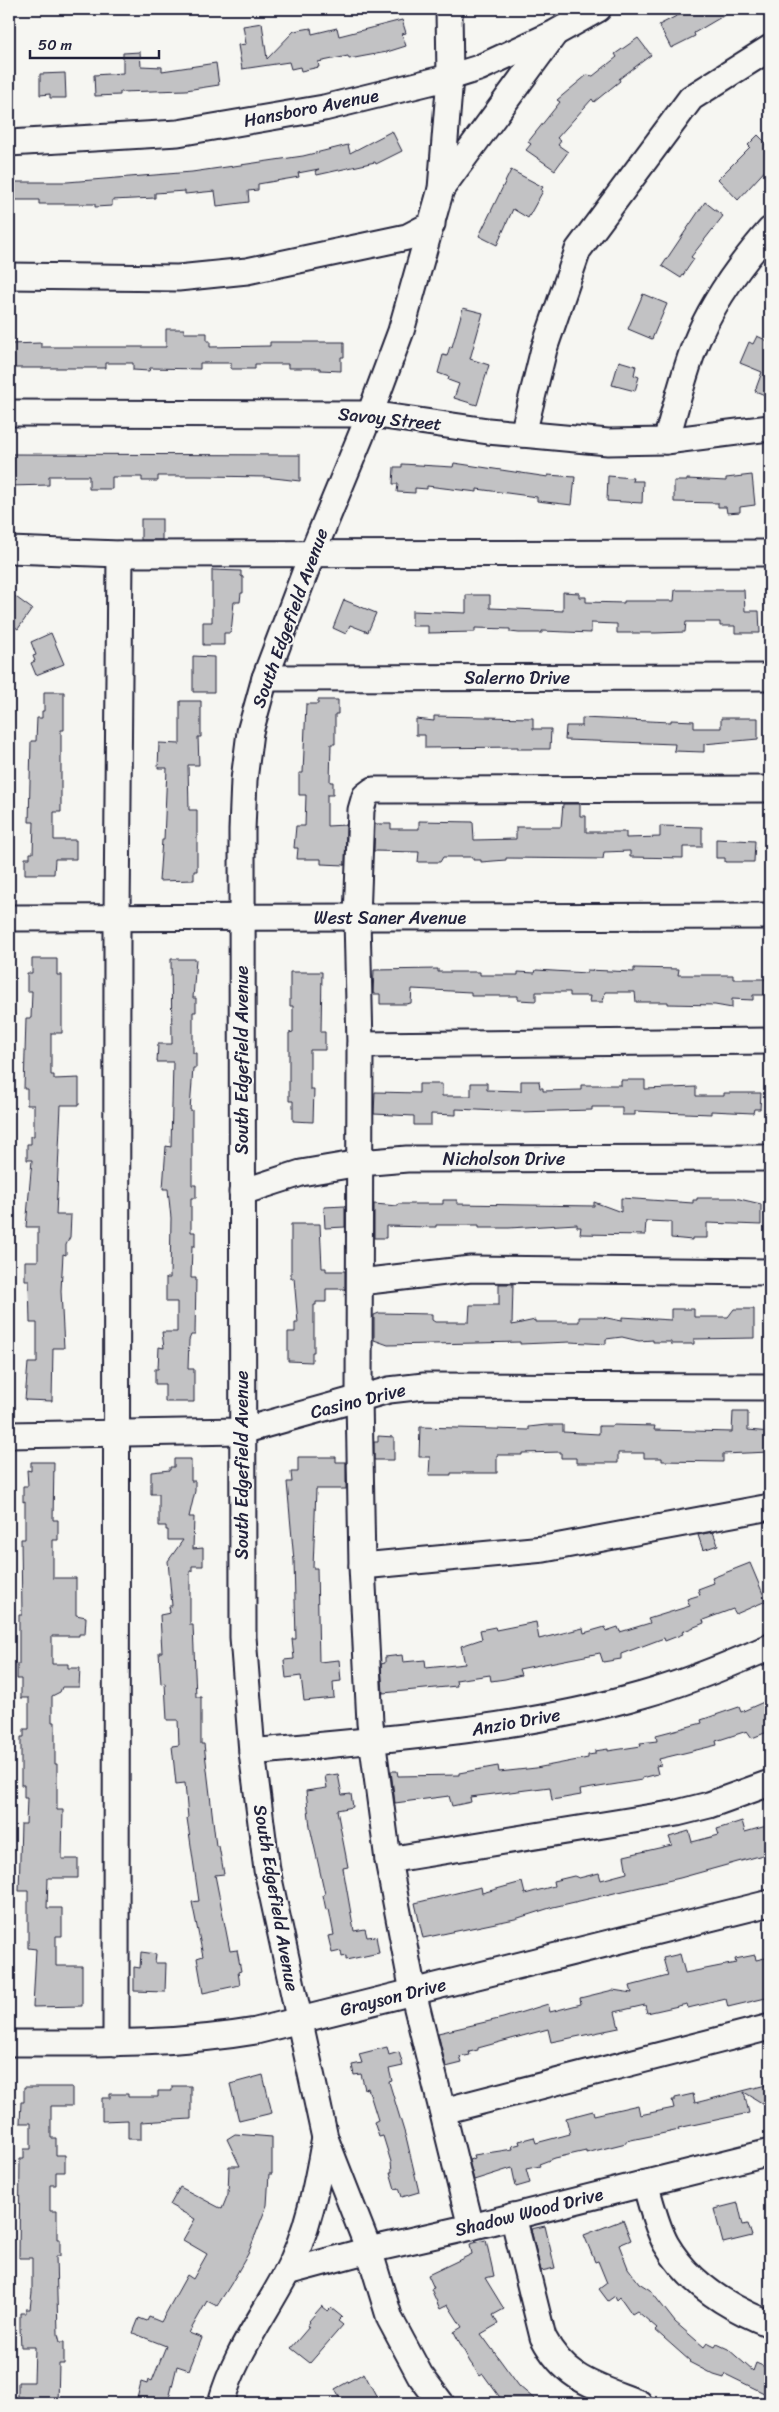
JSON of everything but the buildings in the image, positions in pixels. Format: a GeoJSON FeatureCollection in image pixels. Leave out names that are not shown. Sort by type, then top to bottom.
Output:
{"type":"FeatureCollection","features":[{"type":"Feature","properties":{"kind":"street","name":"South Edgefield Avenue"},"geometry":{"type":"LineString","coordinates":[[441,2403],[420,2375],[390,2319],[369,2250],[325,2138],[267,1870],[252,1752],[243,1637],[242,830],[244,780],[250,732],[265,678],[401,331],[441,189],[450,78],[449,9]]}},
{"type":"Feature","properties":{"kind":"street","name":"Hansboro Avenue"},"geometry":{"type":"LineString","coordinates":[[9,143],[178,133],[324,108],[450,78],[479,68],[556,33],[598,9]]}},
{"type":"Feature","properties":{"kind":"street"},"geometry":{"type":"LineString","coordinates":[[441,189],[556,33]]}},
{"type":"Feature","properties":{"kind":"street"},"geometry":{"type":"LineString","coordinates":[[523,434],[544,349],[578,250],[692,98],[770,48]]}},
{"type":"Feature","properties":{"kind":"street"},"geometry":{"type":"LineString","coordinates":[[9,276],[178,278],[248,271],[407,238],[432,224]]}},
{"type":"Feature","properties":{"kind":"street"},"geometry":{"type":"LineString","coordinates":[[666,441],[695,345],[708,317],[738,266],[770,230]]}},
{"type":"Feature","properties":{"kind":"street","name":"Savoy Street"},"geometry":{"type":"LineString","coordinates":[[9,413],[370,414],[488,431],[608,442],[666,441],[770,428]]}},
{"type":"Feature","properties":{"kind":"street"},"geometry":{"type":"LineString","coordinates":[[9,550],[120,554],[770,553]]}},
{"type":"Feature","properties":{"kind":"street"},"geometry":{"type":"LineString","coordinates":[[116,2043],[117,918],[120,554]]}},
{"type":"Feature","properties":{"kind":"street","name":"Salerno Drive"},"geometry":{"type":"LineString","coordinates":[[265,678],[770,677]]}},
{"type":"Feature","properties":{"kind":"street"},"geometry":{"type":"LineString","coordinates":[[471,2227],[413,1992],[388,1860],[372,1740],[362,1566],[359,1398],[360,1045],[357,918],[361,810],[365,796],[373,790],[770,789]]}},
{"type":"Feature","properties":{"kind":"street","name":"West Saner Avenue"},"geometry":{"type":"LineString","coordinates":[[9,918],[242,919],[770,916]]}},
{"type":"Feature","properties":{"kind":"street"},"geometry":{"type":"LineString","coordinates":[[360,1045],[770,1041]]}},
{"type":"Feature","properties":{"kind":"street","name":"Nicholson Drive"},"geometry":{"type":"LineString","coordinates":[[242,1192],[301,1173],[360,1162],[407,1159],[770,1158]]}},
{"type":"Feature","properties":{"kind":"street"},"geometry":{"type":"LineString","coordinates":[[360,1282],[471,1269],[770,1272]]}},
{"type":"Feature","properties":{"kind":"street","name":"Casino Drive"},"geometry":{"type":"LineString","coordinates":[[9,1435],[242,1431],[389,1390],[424,1386],[770,1387]]}},
{"type":"Feature","properties":{"kind":"street"},"geometry":{"type":"LineString","coordinates":[[362,1566],[544,1550],[770,1506]]}},
{"type":"Feature","properties":{"kind":"street","name":"Anzio Drive"},"geometry":{"type":"LineString","coordinates":[[252,1752],[473,1730],[578,1710],[644,1695],[770,1647]]}},
{"type":"Feature","properties":{"kind":"street"},"geometry":{"type":"LineString","coordinates":[[388,1860],[677,1813],[709,1805],[770,1783]]}},
{"type":"Feature","properties":{"kind":"street","name":"Grayson Drive"},"geometry":{"type":"LineString","coordinates":[[9,2043],[116,2043],[208,2039],[256,2031],[770,1903]]}},
{"type":"Feature","properties":{"kind":"street"},"geometry":{"type":"LineString","coordinates":[[443,2111],[770,2027]]}},
{"type":"Feature","properties":{"kind":"street","name":"South Edgefield Avenue"},"geometry":{"type":"LineString","coordinates":[[221,2403],[226,2385],[243,2347],[287,2272],[310,2210],[318,2182],[325,2138]]}},
{"type":"Feature","properties":{"kind":"street","name":"Shadow Wood Drive"},"geometry":{"type":"LineString","coordinates":[[287,2272],[369,2250],[471,2227],[770,2152]]}},
{"type":"Feature","properties":{"kind":"street"},"geometry":{"type":"LineString","coordinates":[[645,2183],[666,2244],[680,2264],[699,2284],[723,2302],[770,2324]]}},
{"type":"Feature","properties":{"kind":"street"},"geometry":{"type":"LineString","coordinates":[[513,2216],[543,2337],[552,2355],[577,2378],[639,2403]]}}]}
